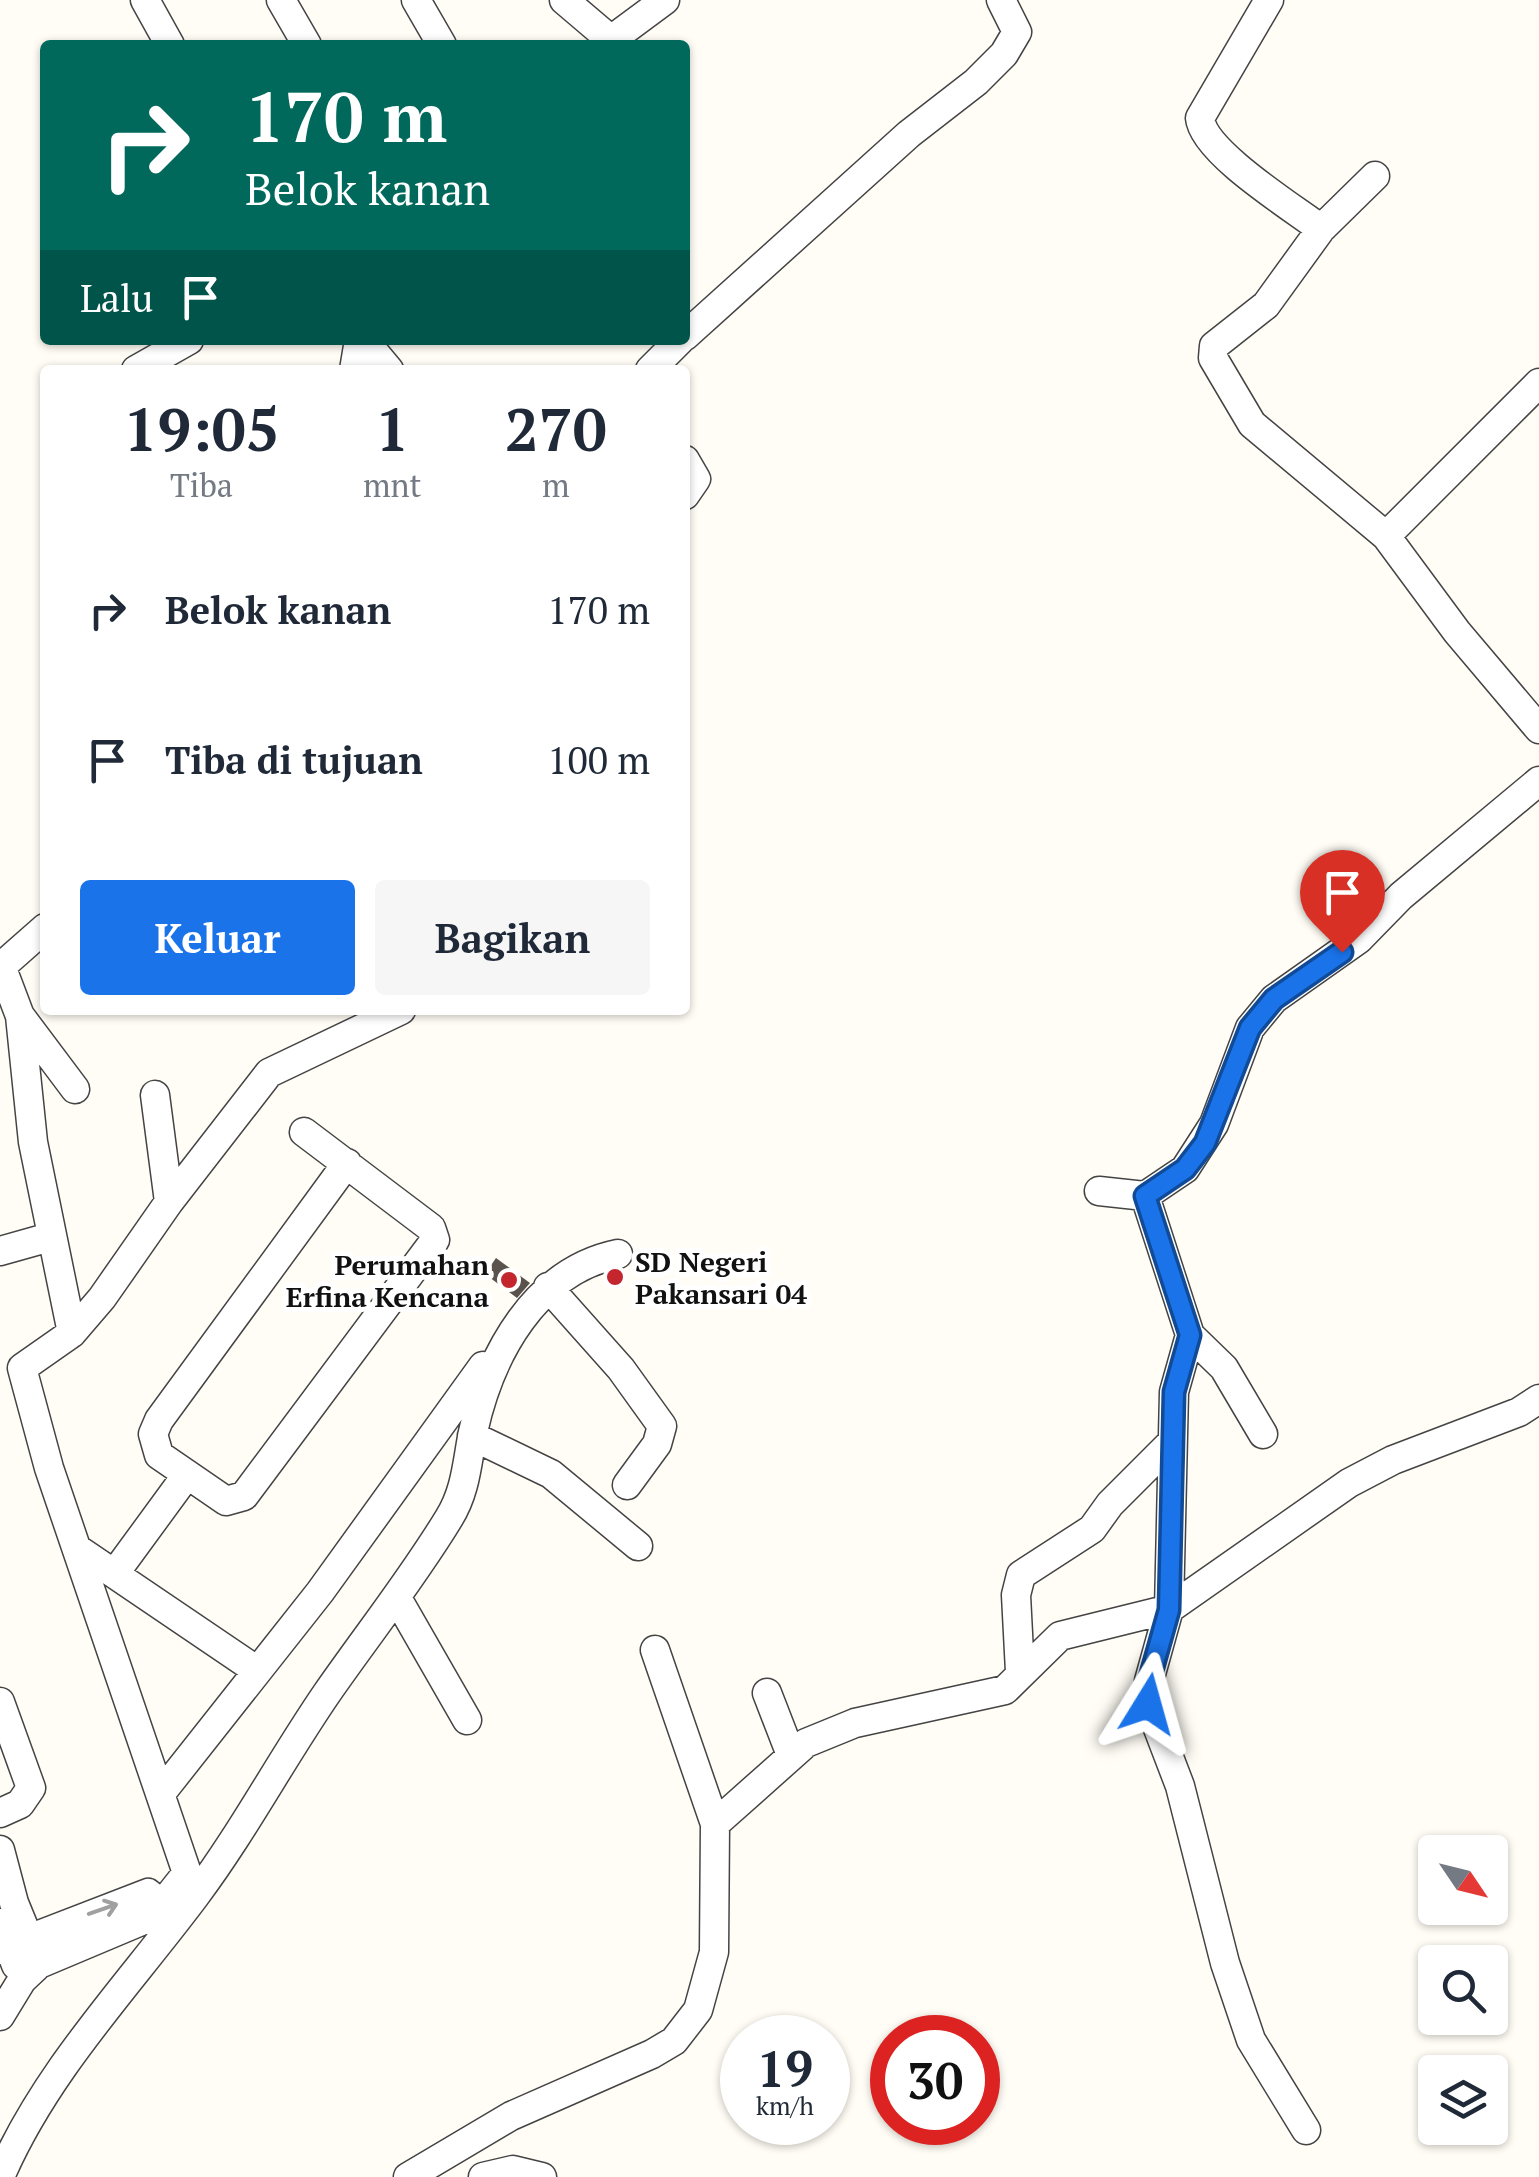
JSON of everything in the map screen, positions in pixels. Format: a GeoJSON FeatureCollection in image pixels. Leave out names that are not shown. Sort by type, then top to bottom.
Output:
{"type":"FeatureCollection","features":[{"type":"Feature","properties":{"kind":"street"},"geometry":{"type":"LineString","coordinates":[[145,0],[167,40]]}},
{"type":"Feature","properties":{"kind":"street"},"geometry":{"type":"LineString","coordinates":[[281,0],[304,40]]}},
{"type":"Feature","properties":{"kind":"street"},"geometry":{"type":"LineString","coordinates":[[416,0],[439,40]]}},
{"type":"Feature","properties":{"kind":"street"},"geometry":{"type":"LineString","coordinates":[[564,0],[611,40],[665,0]]}},
{"type":"Feature","properties":{"kind":"street"},"geometry":{"type":"LineString","coordinates":[[690,332],[909,134],[1004,54],[1017,32],[1001,0]]}},
{"type":"Feature","properties":{"kind":"street"},"geometry":{"type":"LineString","coordinates":[[1269,0],[1200,118],[1201,129],[1220,151],[1320,229]]}},
{"type":"Feature","properties":{"kind":"street"},"geometry":{"type":"LineString","coordinates":[[1375,176],[1320,229],[1280,289],[1239,330],[1214,346],[1213,358],[1252,424],[1386,536],[1457,632],[1539,730]]}},
{"type":"Feature","properties":{"kind":"street"},"geometry":{"type":"LineString","coordinates":[[145,365],[180,345]]}},
{"type":"Feature","properties":{"kind":"street"},"geometry":{"type":"LineString","coordinates":[[366,345],[384,365]]}},
{"type":"Feature","properties":{"kind":"street"},"geometry":{"type":"LineString","coordinates":[[655,365],[676,345]]}},
{"type":"Feature","properties":{"kind":"street"},"geometry":{"type":"LineString","coordinates":[[1386,536],[1539,383]]}},
{"type":"Feature","properties":{"kind":"street"},"geometry":{"type":"LineString","coordinates":[[1099,1192],[1145,1196],[1185,1169],[1205,1143],[1250,1028],[1274,999],[1358,939],[1401,896],[1539,781]]}},
{"type":"Feature","properties":{"kind":"street"},"geometry":{"type":"LineString","coordinates":[[40,932],[1,964],[20,1016],[33,1142],[72,1334]]}},
{"type":"Feature","properties":{"kind":"street"},"geometry":{"type":"LineString","coordinates":[[16,1951],[72,1919],[148,1893],[160,1903],[175,1893],[187,1873],[79,1550],[11,1371],[72,1334],[269,1073],[390,1015]]}},
{"type":"Feature","properties":{"kind":"street"},"geometry":{"type":"LineString","coordinates":[[20,1016],[75,1089]]}},
{"type":"Feature","properties":{"kind":"street"},"geometry":{"type":"LineString","coordinates":[[154,1095],[168,1202]]}},
{"type":"Feature","properties":{"kind":"street"},"geometry":{"type":"LineString","coordinates":[[304,1132],[347,1164],[431,1228],[432,1246],[244,1496],[226,1501],[186,1476],[156,1450],[154,1434],[159,1420],[347,1164]]}},
{"type":"Feature","properties":{"kind":"street"},"geometry":{"type":"LineString","coordinates":[[1145,1196],[1190,1335],[1224,1368],[1263,1434]]}},
{"type":"Feature","properties":{"kind":"street"},"geometry":{"type":"LineString","coordinates":[[0,1252],[50,1236]]}},
{"type":"Feature","properties":{"kind":"street"},"geometry":{"type":"LineString","coordinates":[[162,1792],[382,1510],[544,1284],[592,1260],[618,1254]]}},
{"type":"Feature","properties":{"kind":"street"},"geometry":{"type":"LineString","coordinates":[[0,2177],[44,2096],[196,1894],[327,1693],[397,1598],[461,1496],[483,1392],[520,1319],[544,1284]]}},
{"type":"Feature","properties":{"kind":"street"},"geometry":{"type":"LineString","coordinates":[[544,1284],[621,1370],[662,1426],[656,1444],[626,1484]]}},
{"type":"Feature","properties":{"kind":"street"},"geometry":{"type":"LineString","coordinates":[[1190,1335],[1174,1392],[1169,1610],[1149,1681],[1148,1704],[1180,1786],[1224,1963],[1251,2040],[1306,2130]]}},
{"type":"Feature","properties":{"kind":"street"},"geometry":{"type":"LineString","coordinates":[[715,1824],[792,1755],[818,1737],[854,1723],[1005,1690],[1060,1636],[1169,1610],[1349,1483],[1539,1399]]}},
{"type":"Feature","properties":{"kind":"street"},"geometry":{"type":"LineString","coordinates":[[472,1436],[551,1474],[638,1546]]}},
{"type":"Feature","properties":{"kind":"street"},"geometry":{"type":"LineString","coordinates":[[1020,1672],[1016,1595],[1021,1575],[1092,1530],[1117,1496],[1171,1443]]}},
{"type":"Feature","properties":{"kind":"street"},"geometry":{"type":"LineString","coordinates":[[115,1572],[186,1476]]}},
{"type":"Feature","properties":{"kind":"street"},"geometry":{"type":"LineString","coordinates":[[79,1550],[256,1670]]}},
{"type":"Feature","properties":{"kind":"street"},"geometry":{"type":"LineString","coordinates":[[397,1598],[467,1720]]}},
{"type":"Feature","properties":{"kind":"street"},"geometry":{"type":"LineString","coordinates":[[408,2177],[469,2137],[674,2041],[698,2010],[714,1952],[715,1824],[654,1650]]}},
{"type":"Feature","properties":{"kind":"street"},"geometry":{"type":"LineString","coordinates":[[767,1693],[792,1755]]}},
{"type":"Feature","properties":{"kind":"street"},"geometry":{"type":"LineString","coordinates":[[0,1702],[31,1788],[20,1804],[0,1813]]}},
{"type":"Feature","properties":{"kind":"street"},"geometry":{"type":"LineString","coordinates":[[0,1850],[16,1951],[0,2016]]}},
{"type":"Feature","properties":{"kind":"street"},"geometry":{"type":"LineString","coordinates":[[483,2177],[512,2170],[542,2177]]}},
{"type":"Feature","properties":{"kind":"building","name":"Perumahan Erfina Kencana"},"geometry":{"type":"Polygon","coordinates":[[[496,1258],[530,1283],[517,1298],[485,1274],[496,1258]]]}},
{"type":"Feature","properties":{"kind":"place","name":"SD Negeri Pakansari 04"},"geometry":{"type":"Point","coordinates":[615,1277]}},
{"type":"Feature","properties":{"kind":"place","name":"Perumahan Erfina Kencana"},"geometry":{"type":"Point","coordinates":[509,1280]}},
{"type":"Feature","properties":{"kind":"route"},"geometry":{"type":"LineString","coordinates":[[1148,1704],[1149,1681],[1169,1610],[1174,1392],[1190,1335],[1145,1196],[1185,1169],[1205,1143],[1250,1028],[1274,999],[1342,952]]}}]}
